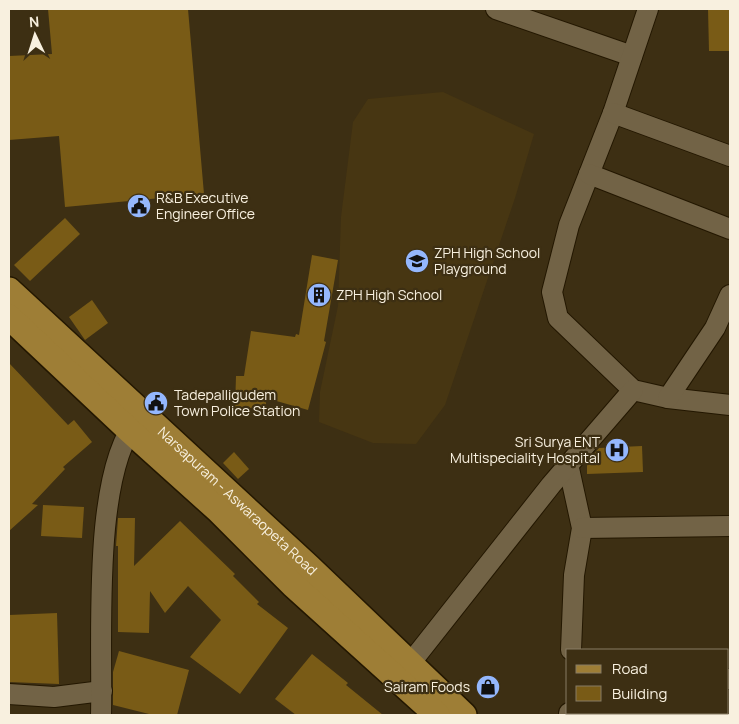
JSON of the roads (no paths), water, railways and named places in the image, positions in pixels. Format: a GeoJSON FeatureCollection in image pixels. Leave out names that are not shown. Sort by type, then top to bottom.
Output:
{"type":"FeatureCollection","features":[{"type":"Feature","properties":{"kind":"main road","name":"Narsapuram - Aswaraopeta Road"},"geometry":{"type":"LineString","coordinates":[[9,290],[136,423]]}},
{"type":"Feature","properties":{"kind":"main road","name":"Narsapuram - Aswaraopeta Road"},"geometry":{"type":"LineString","coordinates":[[9,318],[309,567],[403,672],[437,715]]}},
{"type":"Feature","properties":{"kind":"main road","name":"Narsapuram - Aswaraopeta Road"},"geometry":{"type":"LineString","coordinates":[[403,672],[464,715]]}},
{"type":"Feature","properties":{"kind":"street"},"geometry":{"type":"LineString","coordinates":[[496,9],[632,56]]}},
{"type":"Feature","properties":{"kind":"street"},"geometry":{"type":"LineString","coordinates":[[648,9],[613,113],[569,225],[552,292],[558,318],[634,390],[668,398],[730,405]]}},
{"type":"Feature","properties":{"kind":"street"},"geometry":{"type":"LineString","coordinates":[[613,113],[730,156]]}},
{"type":"Feature","properties":{"kind":"street"},"geometry":{"type":"LineString","coordinates":[[589,174],[730,229]]}},
{"type":"Feature","properties":{"kind":"street"},"geometry":{"type":"LineString","coordinates":[[668,398],[715,328],[730,294]]}},
{"type":"Feature","properties":{"kind":"street"},"geometry":{"type":"LineString","coordinates":[[403,672],[478,574],[568,464],[634,390]]}},
{"type":"Feature","properties":{"kind":"street"},"geometry":{"type":"LineString","coordinates":[[101,715],[106,516],[115,466],[136,423]]}},
{"type":"Feature","properties":{"kind":"street"},"geometry":{"type":"LineString","coordinates":[[568,464],[582,528],[574,575],[571,649]]}},
{"type":"Feature","properties":{"kind":"street"},"geometry":{"type":"LineString","coordinates":[[582,528],[730,526]]}},
{"type":"Feature","properties":{"kind":"street"},"geometry":{"type":"LineString","coordinates":[[9,694],[54,697],[102,691]]}},
{"type":"Feature","properties":{"kind":"place","name":"R&B Executive Engineer Office"},"geometry":{"type":"Point","coordinates":[139,206]}},
{"type":"Feature","properties":{"kind":"place","name":"ZPH High School Playground"},"geometry":{"type":"Point","coordinates":[417,261]}},
{"type":"Feature","properties":{"kind":"place","name":"ZPH High School"},"geometry":{"type":"Point","coordinates":[319,295]}},
{"type":"Feature","properties":{"kind":"place","name":"Tadepalligudem Town Police Station"},"geometry":{"type":"Point","coordinates":[156,403]}},
{"type":"Feature","properties":{"kind":"place","name":"Sri Surya ENT Multispeciality Hospital"},"geometry":{"type":"Point","coordinates":[617,450]}},
{"type":"Feature","properties":{"kind":"place","name":"Sairam Foods"},"geometry":{"type":"Point","coordinates":[488,687]}}]}
